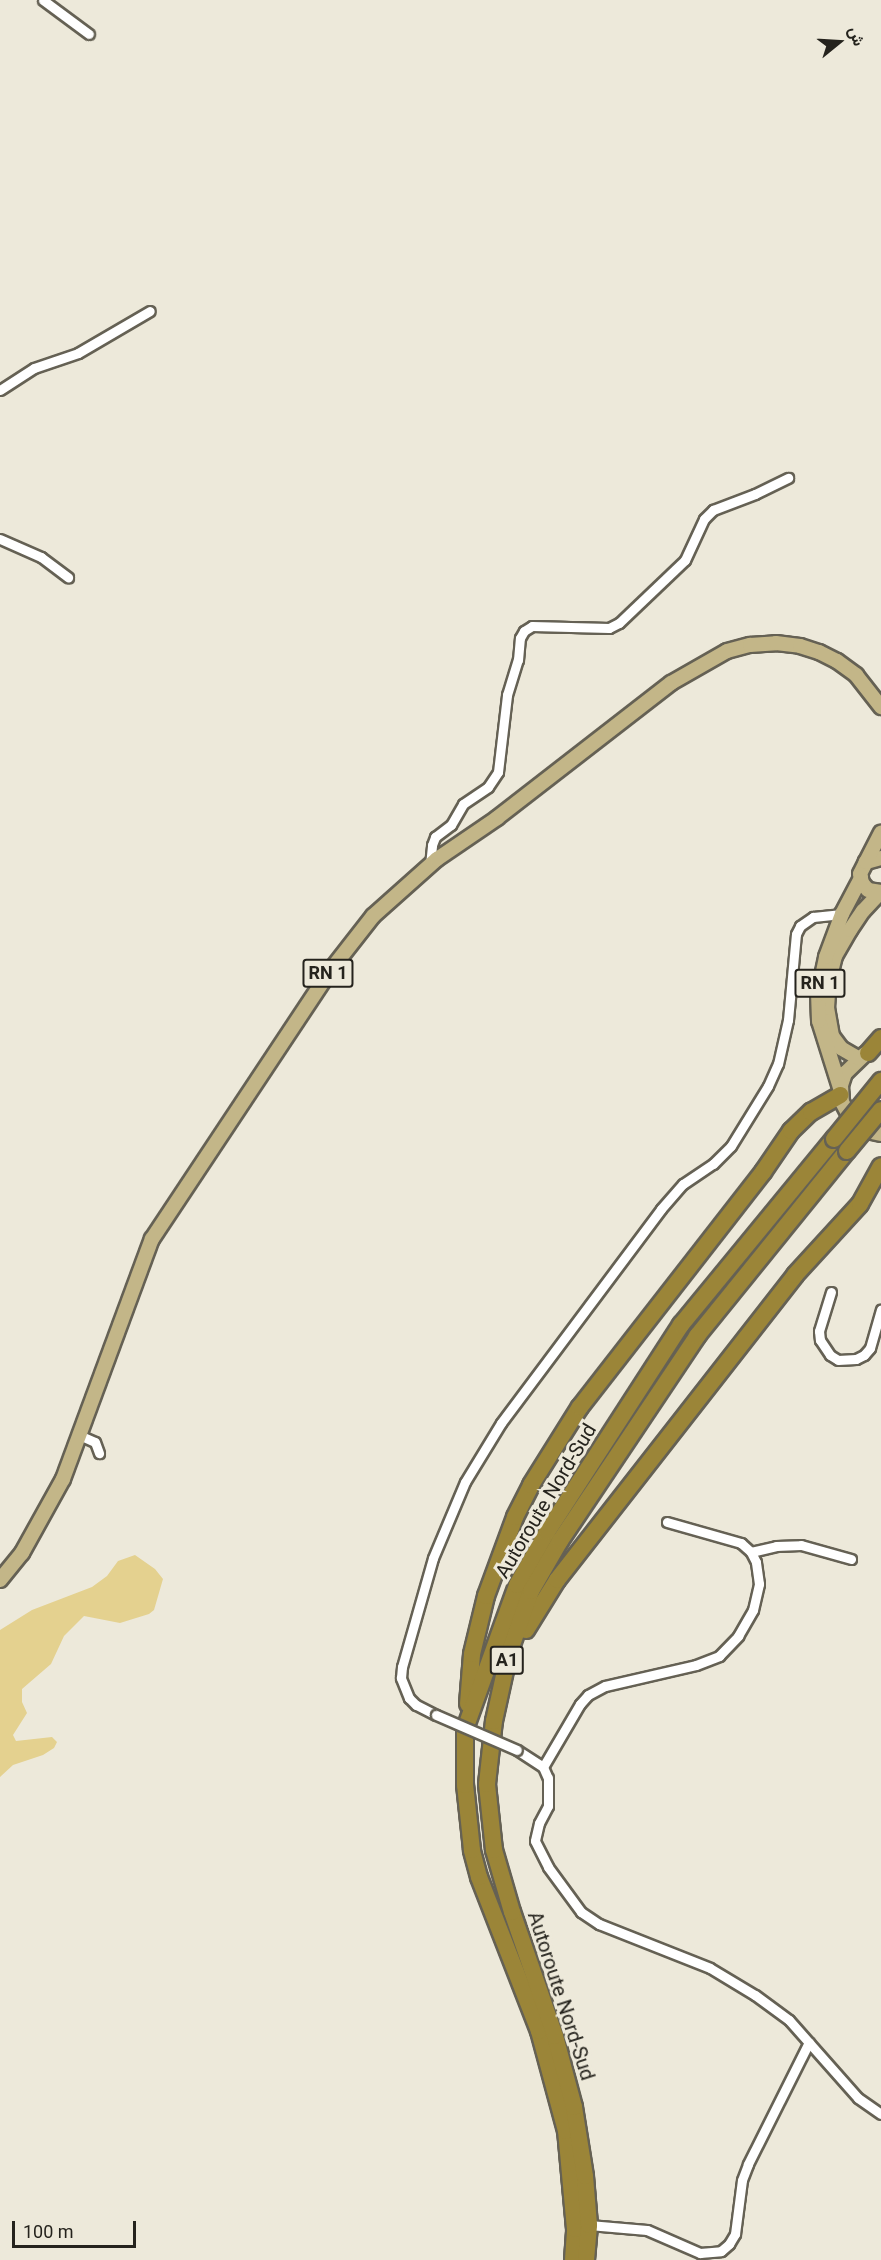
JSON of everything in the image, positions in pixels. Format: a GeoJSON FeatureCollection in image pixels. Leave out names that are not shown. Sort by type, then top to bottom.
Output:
{"type":"FeatureCollection","features":[{"type":"Feature","properties":{"kind":"highway"},"geometry":{"type":"LineString","coordinates":[[869,1054],[881,1038]]}},
{"type":"Feature","properties":{"kind":"highway","name":"Autoroute Nord-Sud"},"geometry":{"type":"LineString","coordinates":[[573,2260],[574,2209],[566,2131],[540,2031],[479,1877],[472,1850],[465,1785],[465,1729],[517,1585],[547,1532],[681,1325],[881,1081]]}},
{"type":"Feature","properties":{"kind":"highway"},"geometry":{"type":"LineString","coordinates":[[465,1729],[472,1654],[486,1596],[515,1517],[531,1485],[580,1407],[763,1172],[791,1131],[811,1112],[841,1093]]}},
{"type":"Feature","properties":{"kind":"highway","name":"Autoroute Nord-Sud"},"geometry":{"type":"LineString","coordinates":[[586,2260],[589,2225],[585,2176],[574,2107],[555,2036],[512,1912],[494,1850],[487,1784],[494,1721],[508,1653],[531,1592],[560,1540],[698,1336],[881,1110]]}},
{"type":"Feature","properties":{"kind":"highway"},"geometry":{"type":"LineString","coordinates":[[494,1721],[515,1654],[535,1612],[557,1580],[795,1275],[860,1204],[881,1166]]}},
{"type":"Feature","properties":{"kind":"main road","name":"RN 1"},"geometry":{"type":"LineString","coordinates":[[0,1580],[22,1553],[63,1479],[152,1239],[330,971],[373,916],[430,865],[543,783],[671,683],[727,651],[750,645],[777,644],[819,652],[837,661],[856,675],[881,707]]}},
{"type":"Feature","properties":{"kind":"main road"},"geometry":{"type":"LineString","coordinates":[[876,859],[881,833]]}},
{"type":"Feature","properties":{"kind":"main road"},"geometry":{"type":"LineString","coordinates":[[881,839],[876,859],[861,869],[861,878],[868,890],[881,892]]}},
{"type":"Feature","properties":{"kind":"main road","name":"RN 1"},"geometry":{"type":"LineString","coordinates":[[841,1093],[821,1031],[817,1010],[824,965],[842,914],[861,878]]}},
{"type":"Feature","properties":{"kind":"main road","name":"RN 1"},"geometry":{"type":"LineString","coordinates":[[869,1054],[841,1048],[832,1036],[827,1008],[829,980],[835,956],[862,911],[881,892]]}},
{"type":"Feature","properties":{"kind":"main road"},"geometry":{"type":"LineString","coordinates":[[869,1054],[845,1073],[841,1093],[844,1110],[854,1123],[867,1131],[881,1134]]}},
{"type":"Feature","properties":{"kind":"street"},"geometry":{"type":"LineString","coordinates":[[43,0],[69,16],[90,34]]}},
{"type":"Feature","properties":{"kind":"street"},"geometry":{"type":"LineString","coordinates":[[0,390],[34,368],[78,353],[150,311]]}},
{"type":"Feature","properties":{"kind":"street"},"geometry":{"type":"LineString","coordinates":[[430,865],[435,837],[450,825],[463,804],[494,781],[498,772],[507,695],[518,660],[520,638],[524,631],[532,626],[609,628],[619,623],[685,560],[704,519],[713,510],[788,478]]}},
{"type":"Feature","properties":{"kind":"street"},"geometry":{"type":"LineString","coordinates":[[0,539],[41,558],[68,577]]}},
{"type":"Feature","properties":{"kind":"street"},"geometry":{"type":"LineString","coordinates":[[842,914],[813,917],[800,926],[796,934],[788,1020],[778,1064],[731,1146],[713,1164],[683,1184],[661,1209],[501,1423],[465,1482],[433,1558],[402,1667],[401,1678],[409,1698],[416,1705],[517,1750],[543,1767],[548,1778],[549,1798],[535,1841],[548,1867],[581,1912],[599,1924],[676,1952],[734,1981],[789,2020],[858,2098],[881,2114]]}},
{"type":"Feature","properties":{"kind":"street"},"geometry":{"type":"LineString","coordinates":[[831,1292],[819,1331],[823,1348],[838,1360],[856,1359],[864,1355],[870,1347],[881,1310]]}},
{"type":"Feature","properties":{"kind":"street"},"geometry":{"type":"LineString","coordinates":[[79,1435],[95,1442],[99,1453]]}},
{"type":"Feature","properties":{"kind":"street"},"geometry":{"type":"LineString","coordinates":[[543,1767],[580,1704],[595,1690],[707,1661],[729,1648],[753,1610],[759,1584],[752,1552],[741,1543],[667,1522]]}},
{"type":"Feature","properties":{"kind":"street"},"geometry":{"type":"LineString","coordinates":[[752,1552],[776,1546],[801,1545],[851,1559]]}},
{"type":"Feature","properties":{"kind":"street"},"geometry":{"type":"LineString","coordinates":[[589,2225],[647,2230],[700,2253],[721,2251],[735,2234],[742,2180],[748,2164],[809,2042]]}},
{"type":"Feature","properties":{"kind":"shaded area"},"geometry":{"type":"Polygon","coordinates":[[[135,1555],[155,1569],[163,1579],[154,1610],[149,1614],[120,1623],[84,1616],[64,1636],[51,1664],[22,1689],[22,1702],[27,1713],[13,1735],[16,1741],[52,1737],[57,1742],[54,1748],[43,1755],[13,1765],[0,1777],[0,1630],[32,1610],[92,1587],[107,1576],[118,1561],[135,1555]]]}}]}
